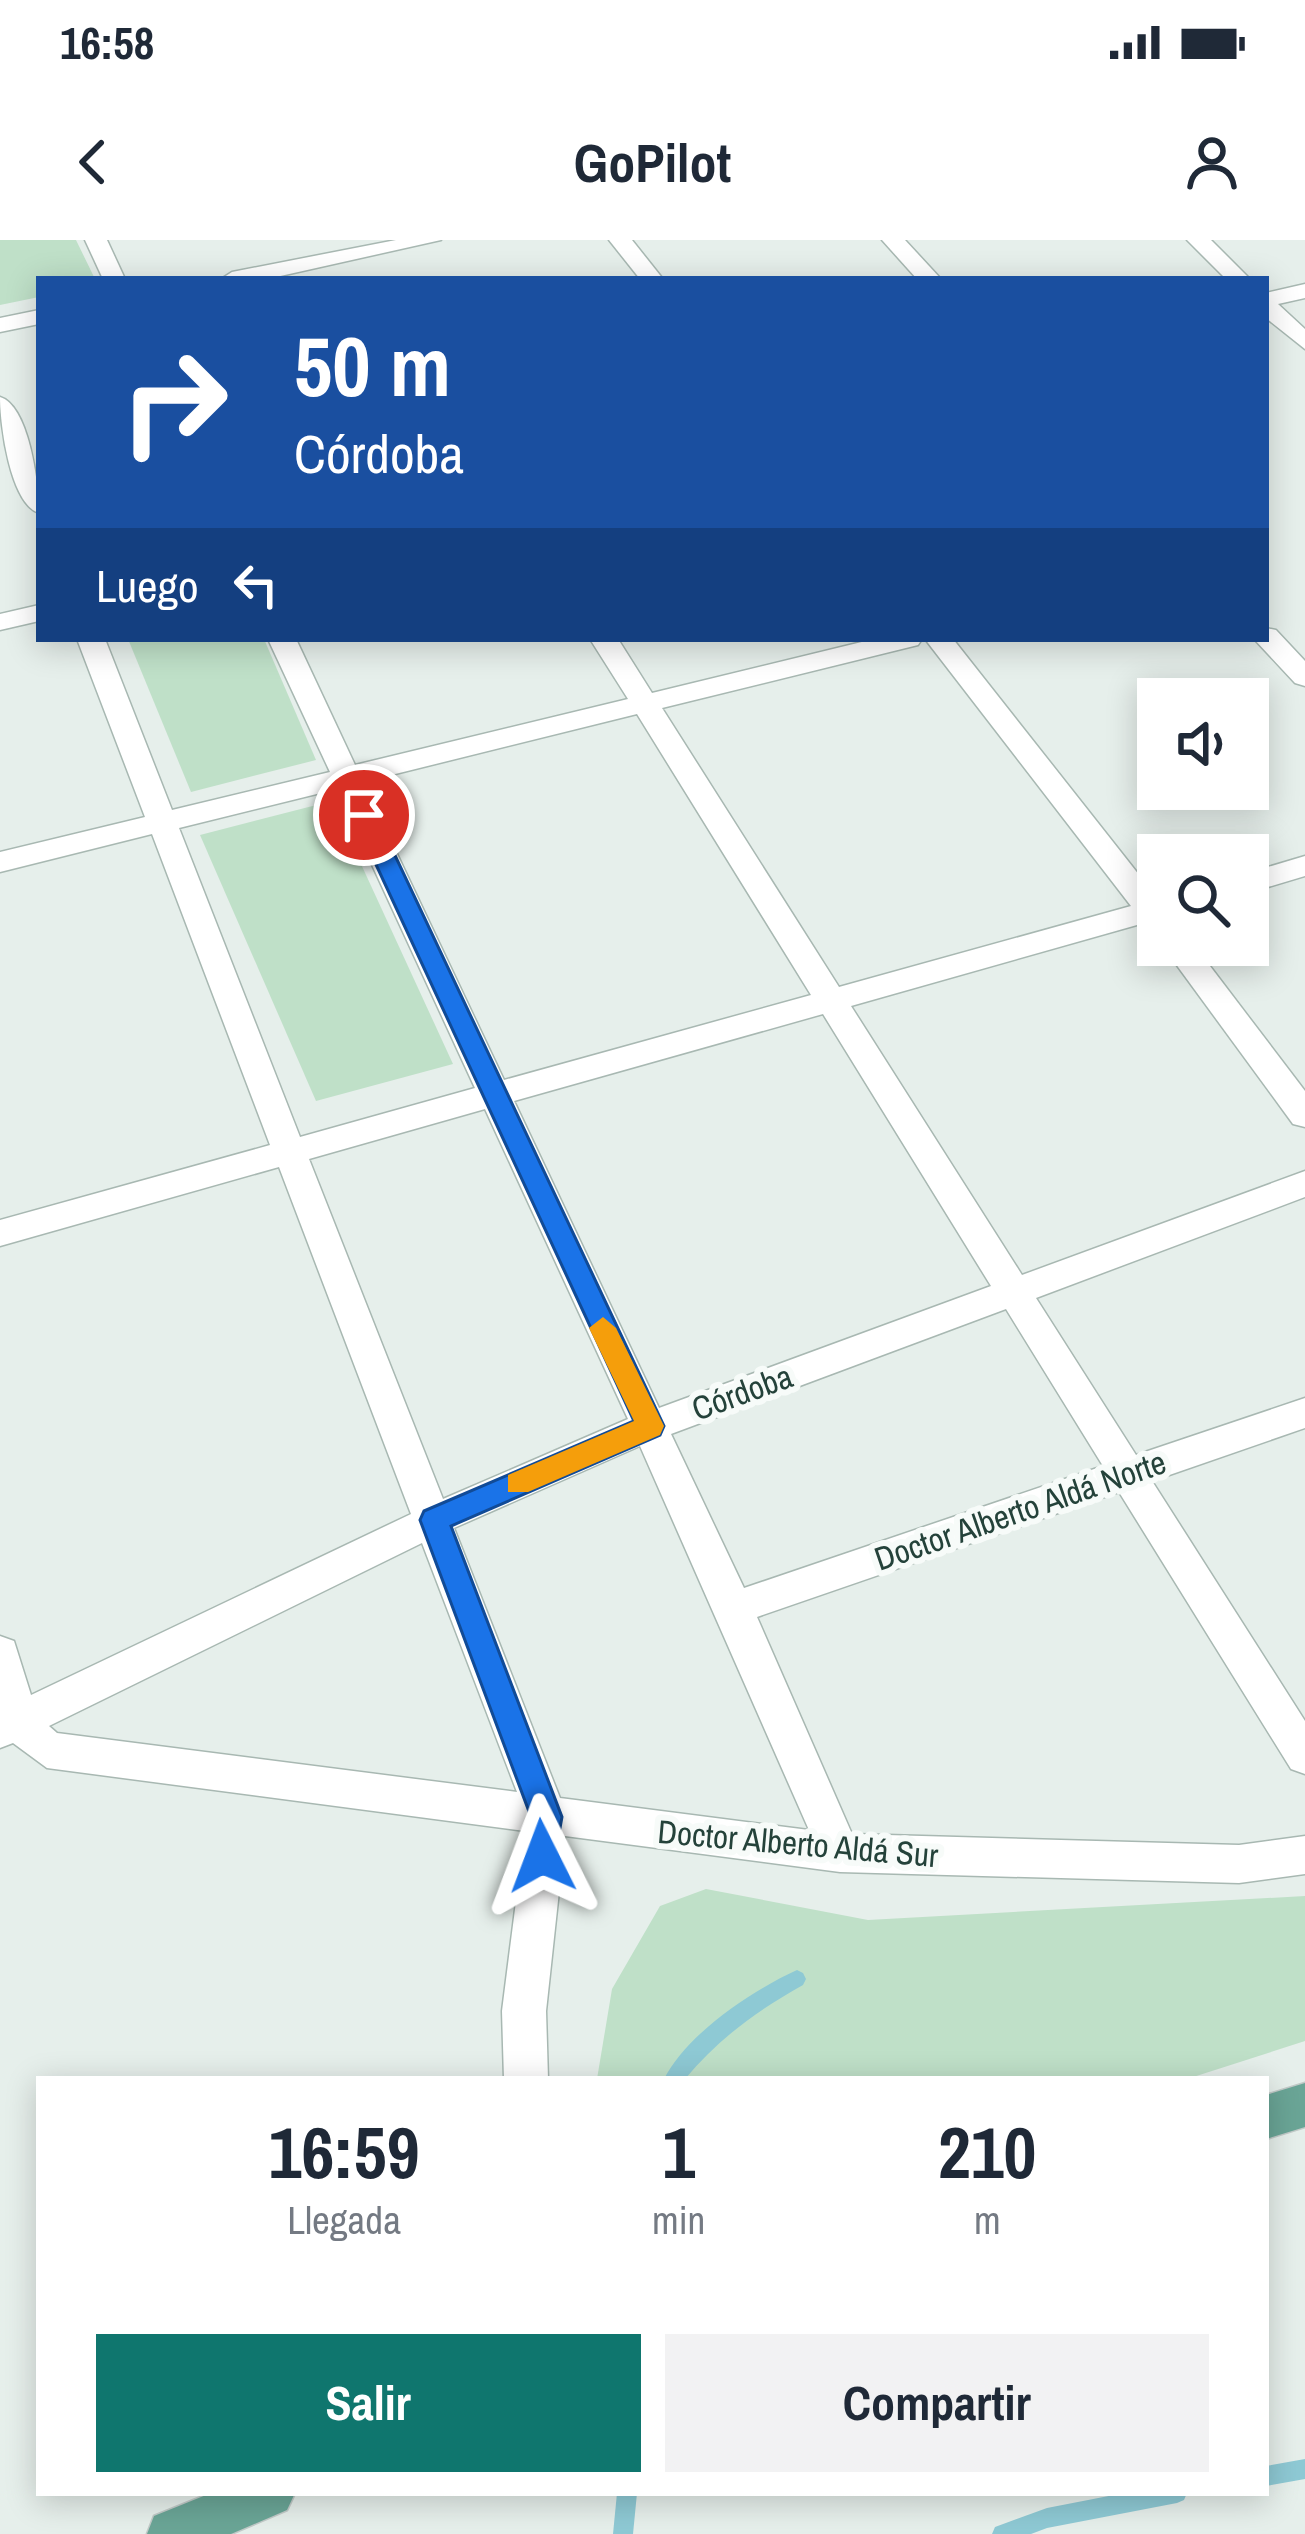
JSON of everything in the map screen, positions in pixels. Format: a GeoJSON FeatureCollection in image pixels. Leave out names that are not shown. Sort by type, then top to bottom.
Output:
{"type":"FeatureCollection","features":[{"type":"Feature","properties":{"kind":"main road"},"geometry":{"type":"LineString","coordinates":[[1269,2116],[1305,2105]]}},
{"type":"Feature","properties":{"kind":"main road"},"geometry":{"type":"LineString","coordinates":[[172,2534],[263,2496]]}},
{"type":"Feature","properties":{"kind":"street"},"geometry":{"type":"LineString","coordinates":[[96,240],[113,276]]}},
{"type":"Feature","properties":{"kind":"street"},"geometry":{"type":"LineString","coordinates":[[243,276],[346,248],[430,240]]}},
{"type":"Feature","properties":{"kind":"street"},"geometry":{"type":"LineString","coordinates":[[620,240],[650,276]]}},
{"type":"Feature","properties":{"kind":"street"},"geometry":{"type":"LineString","coordinates":[[893,240],[927,276]]}},
{"type":"Feature","properties":{"kind":"street"},"geometry":{"type":"LineString","coordinates":[[1198,240],[1236,276]]}},
{"type":"Feature","properties":{"kind":"street"},"geometry":{"type":"LineString","coordinates":[[346,248],[362,276]]}},
{"type":"Feature","properties":{"kind":"street"},"geometry":{"type":"LineString","coordinates":[[1269,301],[1305,291]]}},
{"type":"Feature","properties":{"kind":"street"},"geometry":{"type":"LineString","coordinates":[[1269,305],[1291,329]]}},
{"type":"Feature","properties":{"kind":"street"},"geometry":{"type":"LineString","coordinates":[[0,325],[36,318]]}},
{"type":"Feature","properties":{"kind":"street"},"geometry":{"type":"LineString","coordinates":[[0,404],[36,498]]}},
{"type":"Feature","properties":{"kind":"street"},"geometry":{"type":"LineString","coordinates":[[0,622],[36,614]]}},
{"type":"Feature","properties":{"kind":"street"},"geometry":{"type":"LineString","coordinates":[[1269,639],[1305,632]]}},
{"type":"Feature","properties":{"kind":"street"},"geometry":{"type":"LineString","coordinates":[[1269,640],[1305,677]]}},
{"type":"Feature","properties":{"kind":"street"},"geometry":{"type":"LineString","coordinates":[[92,642],[547,1817],[524,2011],[526,2076]]}},
{"type":"Feature","properties":{"kind":"street"},"geometry":{"type":"LineString","coordinates":[[283,642],[734,1607],[840,1853]]}},
{"type":"Feature","properties":{"kind":"street"},"geometry":{"type":"LineString","coordinates":[[606,642],[1305,1756]]}},
{"type":"Feature","properties":{"kind":"street"},"geometry":{"type":"LineString","coordinates":[[0,862],[896,642]]}},
{"type":"Feature","properties":{"kind":"street"},"geometry":{"type":"LineString","coordinates":[[941,642],[1137,889]]}},
{"type":"Feature","properties":{"kind":"street"},"geometry":{"type":"LineString","coordinates":[[1269,877],[1305,866]]}},
{"type":"Feature","properties":{"kind":"street"},"geometry":{"type":"LineString","coordinates":[[0,1234],[491,1093],[1137,918]]}},
{"type":"Feature","properties":{"kind":"street"},"geometry":{"type":"LineString","coordinates":[[1193,966],[1305,1115]]}},
{"type":"Feature","properties":{"kind":"street","name":"Córdoba"},"geometry":{"type":"LineString","coordinates":[[9,1726],[434,1520],[650,1426],[1305,1184]]}},
{"type":"Feature","properties":{"kind":"street","name":"Doctor Alberto Aldá Norte"},"geometry":{"type":"LineString","coordinates":[[734,1607],[1305,1413]]}},
{"type":"Feature","properties":{"kind":"street"},"geometry":{"type":"LineString","coordinates":[[0,1653],[9,1726]]}},
{"type":"Feature","properties":{"kind":"street","name":"Doctor Alberto Aldá Sur"},"geometry":{"type":"LineString","coordinates":[[9,1726],[46,1750],[840,1853],[1239,1864],[1305,1855]]}},
{"type":"Feature","properties":{"kind":"green space"},"geometry":{"type":"Polygon","coordinates":[[[0,240],[76,240],[94,276],[36,276],[36,298],[0,305],[0,240]]]}},
{"type":"Feature","properties":{"kind":"green space"},"geometry":{"type":"Polygon","coordinates":[[[129,642],[265,642],[316,760],[191,792],[129,642]]]}},
{"type":"Feature","properties":{"kind":"green space"},"geometry":{"type":"Polygon","coordinates":[[[332,801],[453,1064],[316,1101],[200,835],[332,801]]]}},
{"type":"Feature","properties":{"kind":"green space"},"geometry":{"type":"Polygon","coordinates":[[[706,1889],[868,1920],[1305,1896],[1305,2041],[1196,2076],[598,2076],[612,1989],[660,1906],[706,1889]]]}},
{"type":"Feature","properties":{"kind":"waterway"},"geometry":{"type":"LineString","coordinates":[[676,2076],[729,2022],[797,1979]]}},
{"type":"Feature","properties":{"kind":"waterway"},"geometry":{"type":"LineString","coordinates":[[1269,2475],[1305,2469]]}},
{"type":"Feature","properties":{"kind":"waterway"},"geometry":{"type":"LineString","coordinates":[[623,2534],[627,2496]]}},
{"type":"Feature","properties":{"kind":"waterway"},"geometry":{"type":"LineString","coordinates":[[1002,2534],[1047,2518],[1161,2496]]}},
{"type":"Feature","properties":{"kind":"slow traffic"},"geometry":{"type":"LineString","coordinates":[[518,1484],[650,1426],[603,1328]]}},
{"type":"Feature","properties":{"kind":"route"},"geometry":{"type":"LineString","coordinates":[[364,815],[650,1426],[434,1520],[547,1817],[542,1856]]}}]}
